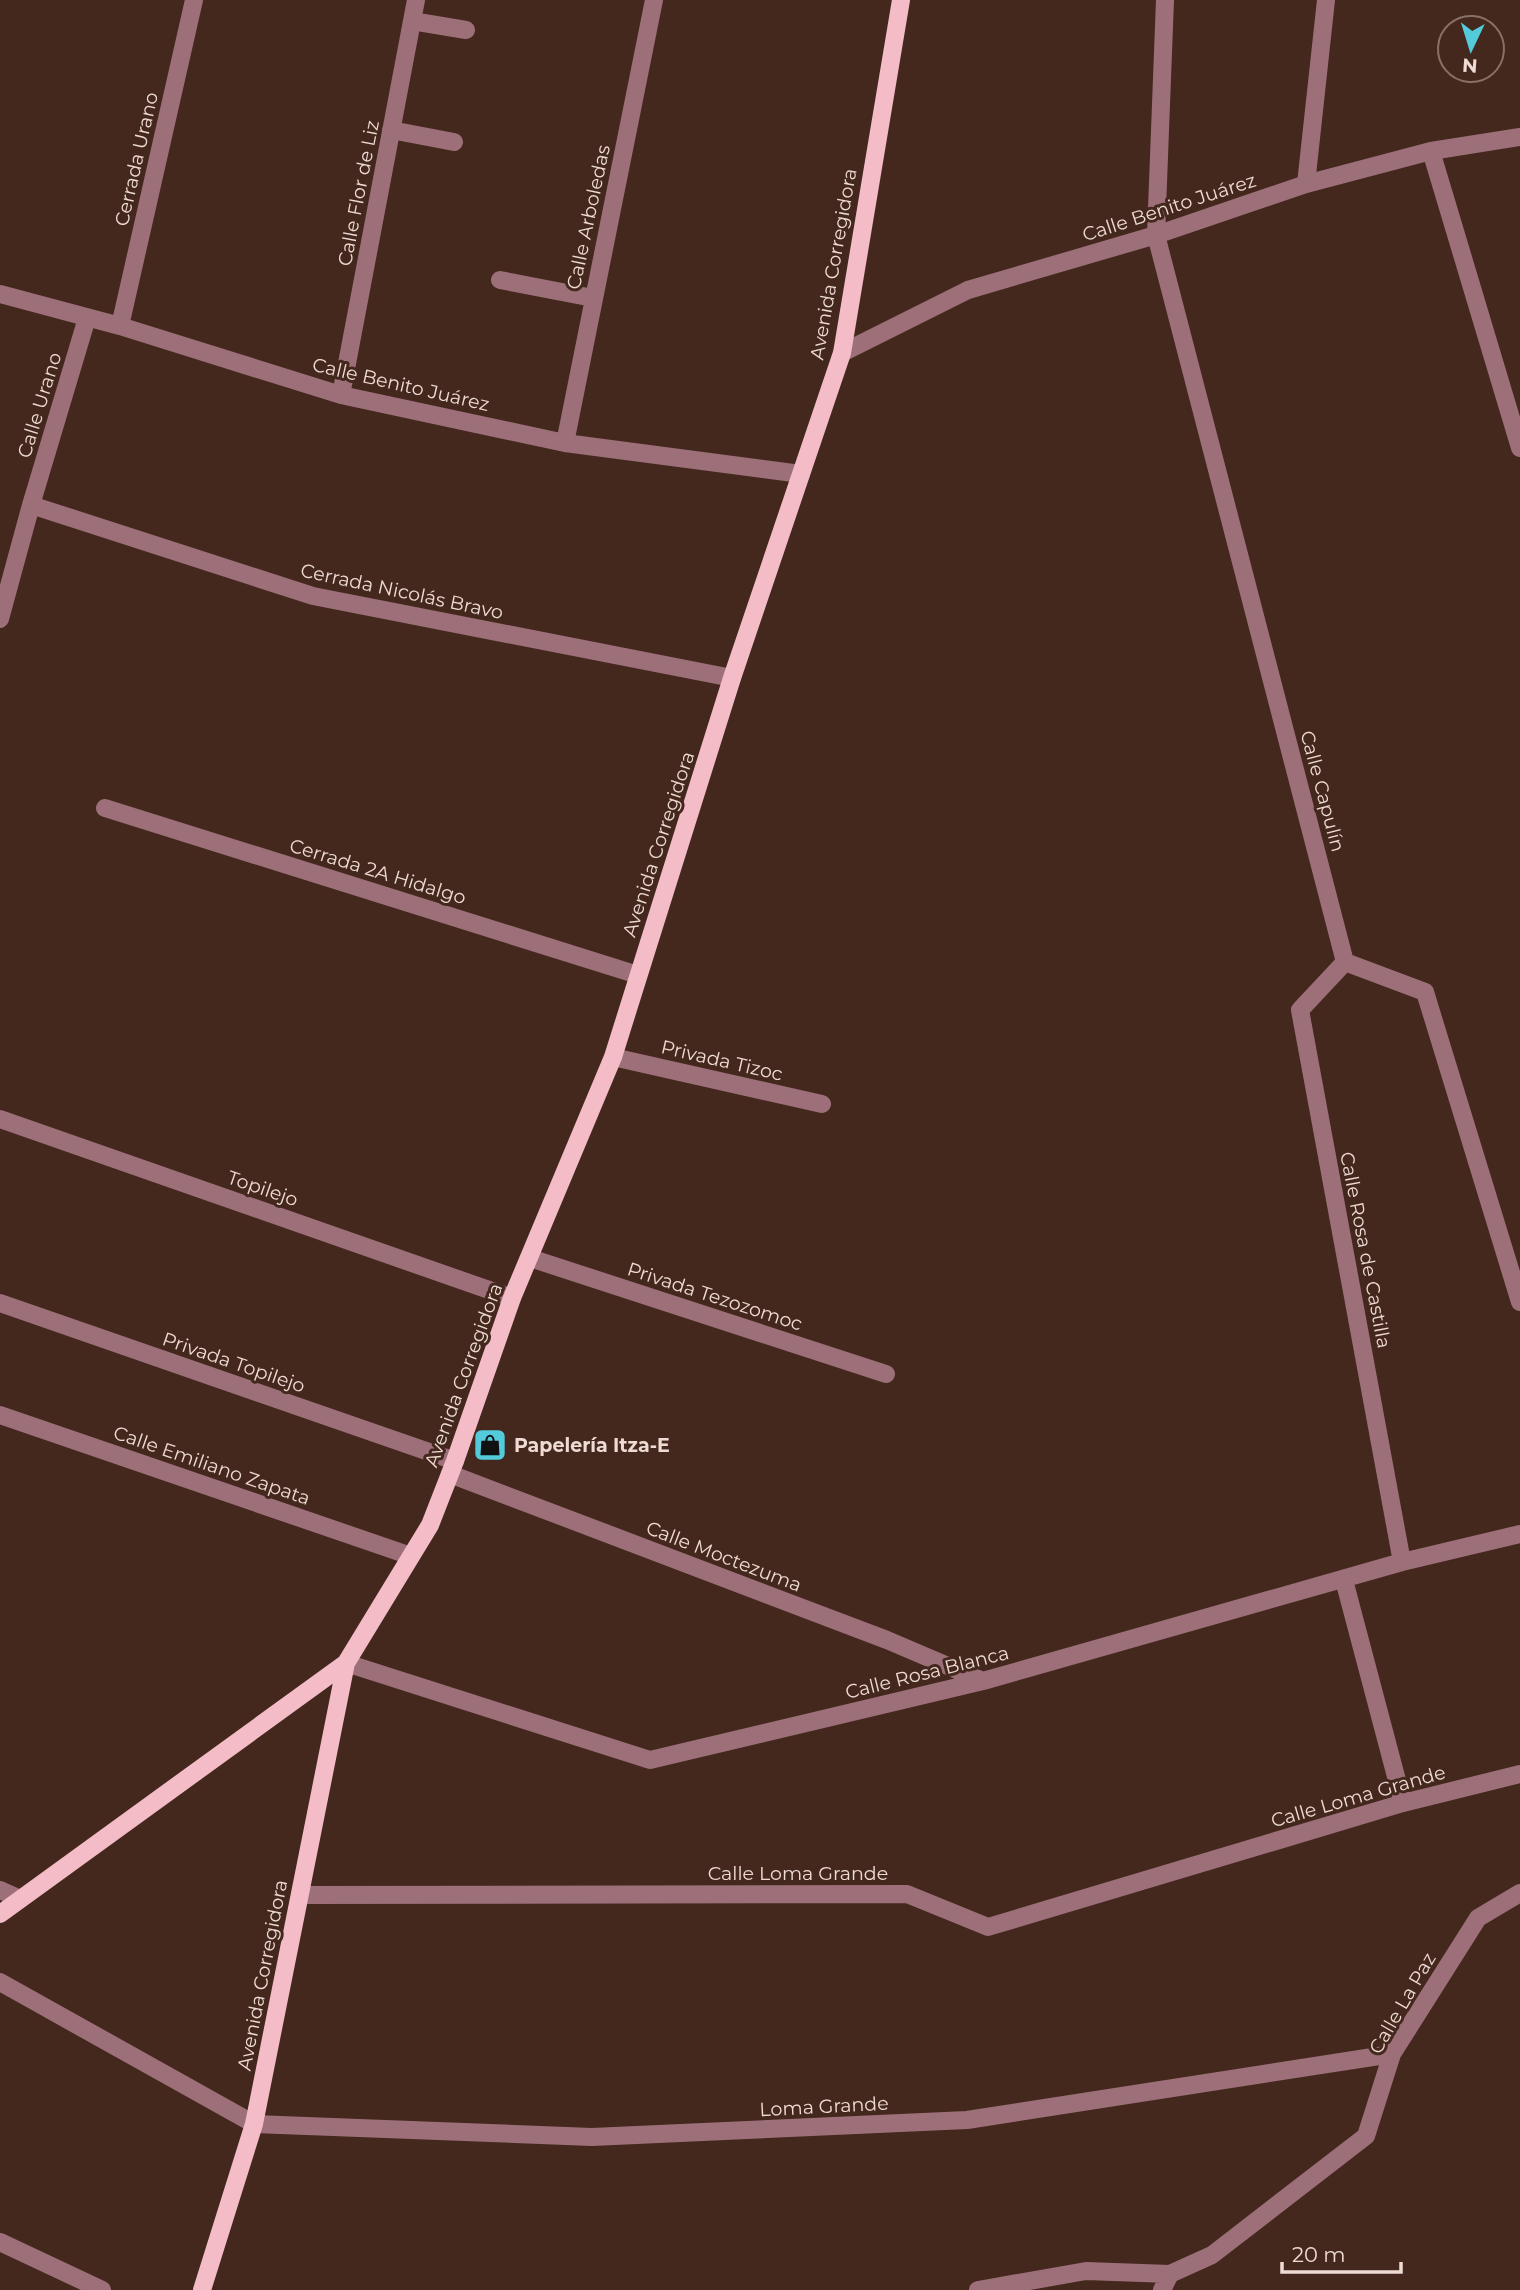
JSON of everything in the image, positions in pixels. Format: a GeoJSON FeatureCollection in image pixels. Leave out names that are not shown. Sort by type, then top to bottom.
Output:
{"type":"FeatureCollection","features":[{"type":"Feature","properties":{"kind":"main road","name":"Avenida Corregidora"},"geometry":{"type":"LineString","coordinates":[[202,2290],[254,2124],[346,1663],[430,1525],[512,1298],[613,1057],[732,678],[842,353],[901,0]]}},
{"type":"Feature","properties":{"kind":"main road","name":"Avenida Corregidora"},"geometry":{"type":"LineString","coordinates":[[0,1914],[346,1663]]}},
{"type":"Feature","properties":{"kind":"street","name":"Cerrada Urano"},"geometry":{"type":"LineString","coordinates":[[120,327],[194,0]]}},
{"type":"Feature","properties":{"kind":"street","name":"Calle Flor de Liz"},"geometry":{"type":"LineString","coordinates":[[341,395],[416,0]]}},
{"type":"Feature","properties":{"kind":"street","name":"Calle Arboledas"},"geometry":{"type":"LineString","coordinates":[[565,443],[654,0]]}},
{"type":"Feature","properties":{"kind":"street","name":"Calle Capulín"},"geometry":{"type":"LineString","coordinates":[[1165,0],[1156,235],[1345,962]]}},
{"type":"Feature","properties":{"kind":"street"},"geometry":{"type":"LineString","coordinates":[[1306,184],[1326,0]]}},
{"type":"Feature","properties":{"kind":"street"},"geometry":{"type":"LineString","coordinates":[[412,21],[466,30]]}},
{"type":"Feature","properties":{"kind":"street"},"geometry":{"type":"LineString","coordinates":[[391,130],[454,142]]}},
{"type":"Feature","properties":{"kind":"street","name":"Calle Benito Juárez"},"geometry":{"type":"LineString","coordinates":[[842,353],[968,290],[1156,235],[1306,184],[1431,151],[1520,137]]}},
{"type":"Feature","properties":{"kind":"street"},"geometry":{"type":"LineString","coordinates":[[1431,151],[1520,448]]}},
{"type":"Feature","properties":{"kind":"street"},"geometry":{"type":"LineString","coordinates":[[500,280],[593,298]]}},
{"type":"Feature","properties":{"kind":"street","name":"Calle Benito Juárez"},"geometry":{"type":"LineString","coordinates":[[0,294],[120,327],[341,395],[565,443],[802,474]]}},
{"type":"Feature","properties":{"kind":"street","name":"Calle Urano"},"geometry":{"type":"LineString","coordinates":[[0,619],[87,318]]}},
{"type":"Feature","properties":{"kind":"street","name":"Cerrada Nicolás Bravo"},"geometry":{"type":"LineString","coordinates":[[31,505],[313,596],[732,678]]}},
{"type":"Feature","properties":{"kind":"street","name":"Cerrada 2A Hidalgo"},"geometry":{"type":"LineString","coordinates":[[105,808],[638,975]]}},
{"type":"Feature","properties":{"kind":"street"},"geometry":{"type":"LineString","coordinates":[[1345,962],[1425,992],[1520,1303]]}},
{"type":"Feature","properties":{"kind":"street","name":"Calle Rosa de Castilla"},"geometry":{"type":"LineString","coordinates":[[1345,962],[1300,1010],[1402,1562]]}},
{"type":"Feature","properties":{"kind":"street","name":"Privada Tizoc"},"geometry":{"type":"LineString","coordinates":[[613,1057],[822,1104]]}},
{"type":"Feature","properties":{"kind":"street","name":"Topilejo"},"geometry":{"type":"LineString","coordinates":[[0,1119],[512,1298]]}},
{"type":"Feature","properties":{"kind":"street","name":"Privada Tezozomoc"},"geometry":{"type":"LineString","coordinates":[[530,1258],[886,1374]]}},
{"type":"Feature","properties":{"kind":"street","name":"Privada Topilejo"},"geometry":{"type":"LineString","coordinates":[[0,1303],[452,1468]]}},
{"type":"Feature","properties":{"kind":"street","name":"Calle Emiliano Zapata"},"geometry":{"type":"LineString","coordinates":[[0,1415],[411,1556]]}},
{"type":"Feature","properties":{"kind":"street","name":"Calle Moctezuma"},"geometry":{"type":"LineString","coordinates":[[452,1468],[887,1640],[983,1681]]}},
{"type":"Feature","properties":{"kind":"street","name":"Calle Rosa Blanca"},"geometry":{"type":"LineString","coordinates":[[346,1663],[650,1760],[983,1681],[1402,1562],[1520,1534]]}},
{"type":"Feature","properties":{"kind":"street"},"geometry":{"type":"LineString","coordinates":[[1343,1580],[1403,1803]]}},
{"type":"Feature","properties":{"kind":"street","name":"Calle Loma Grande"},"geometry":{"type":"LineString","coordinates":[[300,1895],[907,1894],[988,1927],[1403,1803],[1520,1774]]}},
{"type":"Feature","properties":{"kind":"street"},"geometry":{"type":"LineString","coordinates":[[0,1890],[20,1899]]}},
{"type":"Feature","properties":{"kind":"street","name":"Calle La Paz"},"geometry":{"type":"LineString","coordinates":[[1166,2282],[1212,2255],[1366,2136],[1392,2054],[1478,1918],[1520,1893]]}},
{"type":"Feature","properties":{"kind":"street"},"geometry":{"type":"LineString","coordinates":[[0,1982],[254,2124]]}},
{"type":"Feature","properties":{"kind":"street","name":"Loma Grande"},"geometry":{"type":"LineString","coordinates":[[254,2124],[592,2137],[967,2120],[1392,2054]]}},
{"type":"Feature","properties":{"kind":"street"},"geometry":{"type":"LineString","coordinates":[[0,2242],[102,2290]]}},
{"type":"Feature","properties":{"kind":"street"},"geometry":{"type":"LineString","coordinates":[[978,2290],[1086,2271],[1166,2282]]}},
{"type":"Feature","properties":{"kind":"place","name":"Papelería Itza-E"},"geometry":{"type":"Point","coordinates":[490,1445]}}]}
